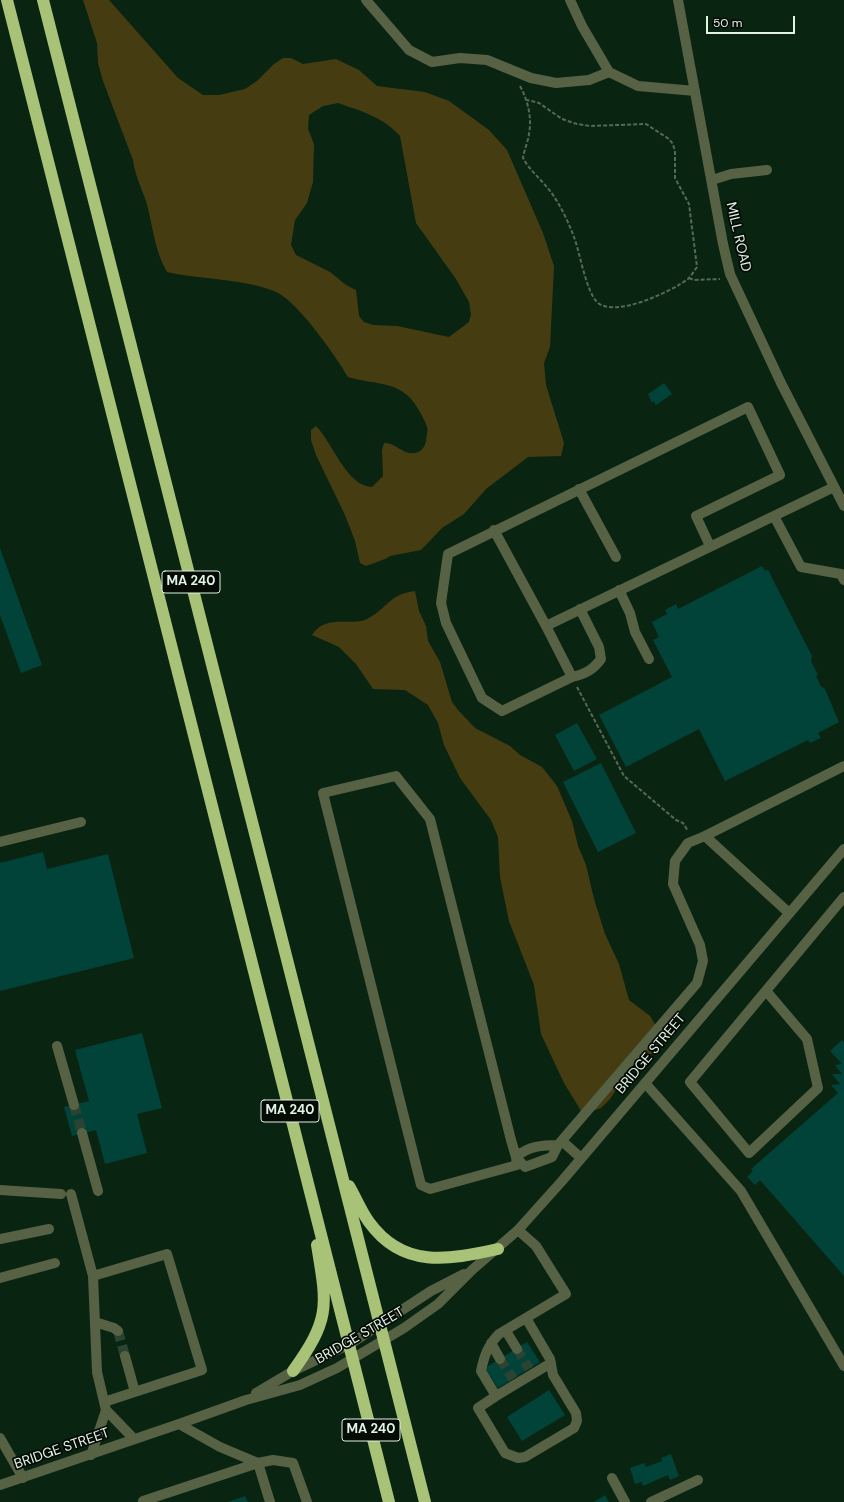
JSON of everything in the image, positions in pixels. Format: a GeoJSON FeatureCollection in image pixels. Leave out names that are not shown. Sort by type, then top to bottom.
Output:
{"type":"FeatureCollection","features":[{"type":"Feature","properties":{"kind":"highway","name":"MA 240"},"geometry":{"type":"LineString","coordinates":[[7,0],[389,1502]]}},
{"type":"Feature","properties":{"kind":"highway"},"geometry":{"type":"LineString","coordinates":[[43,0],[58,61]]}},
{"type":"Feature","properties":{"kind":"highway"},"geometry":{"type":"LineString","coordinates":[[52,0],[58,61]]}},
{"type":"Feature","properties":{"kind":"highway","name":"MA 240"},"geometry":{"type":"LineString","coordinates":[[58,61],[425,1502]]}},
{"type":"Feature","properties":{"kind":"highway"},"geometry":{"type":"LineString","coordinates":[[293,1371],[310,1346],[319,1329],[325,1302],[305,1168]]}},
{"type":"Feature","properties":{"kind":"highway"},"geometry":{"type":"LineString","coordinates":[[340,1168],[369,1222],[382,1237],[400,1249],[412,1255],[437,1259],[463,1257],[498,1249]]}},
{"type":"Feature","properties":{"kind":"street"},"geometry":{"type":"LineString","coordinates":[[366,0],[408,50],[432,62],[460,58],[487,60],[515,70],[531,78],[556,83],[589,80],[609,72]]}},
{"type":"Feature","properties":{"kind":"street"},"geometry":{"type":"LineString","coordinates":[[570,0],[582,26],[609,72],[638,86],[695,91]]}},
{"type":"Feature","properties":{"kind":"street","name":"MILL ROAD"},"geometry":{"type":"LineString","coordinates":[[678,0],[712,180],[722,244],[730,274],[781,383],[844,506]]}},
{"type":"Feature","properties":{"kind":"street"},"geometry":{"type":"LineString","coordinates":[[712,180],[730,174],[767,170]]}},
{"type":"Feature","properties":{"kind":"street"},"geometry":{"type":"LineString","coordinates":[[580,609],[599,647],[600,659],[595,667],[584,674],[572,677],[502,711],[482,698],[446,623],[440,603],[448,554],[579,488],[748,408],[780,475],[696,516],[710,546]]}},
{"type":"Feature","properties":{"kind":"street"},"geometry":{"type":"LineString","coordinates":[[546,626],[834,487]]}},
{"type":"Feature","properties":{"kind":"street"},"geometry":{"type":"LineString","coordinates":[[579,488],[616,556]]}},
{"type":"Feature","properties":{"kind":"street"},"geometry":{"type":"LineString","coordinates":[[774,516],[801,567],[841,574],[844,580]]}},
{"type":"Feature","properties":{"kind":"street"},"geometry":{"type":"LineString","coordinates":[[494,530],[572,677]]}},
{"type":"Feature","properties":{"kind":"street"},"geometry":{"type":"LineString","coordinates":[[619,590],[630,613],[635,632],[649,659]]}},
{"type":"Feature","properties":{"kind":"street"},"geometry":{"type":"LineString","coordinates":[[516,1157],[517,1165],[430,1189],[421,1185],[323,794],[396,776],[430,819],[516,1157],[525,1167],[552,1157],[560,1143],[697,983],[703,961],[700,944],[673,884],[675,860],[688,843],[705,836],[844,766]]}},
{"type":"Feature","properties":{"kind":"street"},"geometry":{"type":"LineString","coordinates":[[0,842],[82,822]]}},
{"type":"Feature","properties":{"kind":"street"},"geometry":{"type":"LineString","coordinates":[[705,836],[789,913]]}},
{"type":"Feature","properties":{"kind":"street","name":"BRIDGE STREET"},"geometry":{"type":"LineString","coordinates":[[0,1485],[91,1455],[246,1400],[300,1385],[353,1359],[438,1304],[472,1270],[498,1249],[518,1230],[789,913],[842,855]]}},
{"type":"Feature","properties":{"kind":"street"},"geometry":{"type":"LineString","coordinates":[[767,992],[807,1039],[818,1088],[749,1153],[690,1082],[767,992],[844,897]]}},
{"type":"Feature","properties":{"kind":"street"},"geometry":{"type":"LineString","coordinates":[[57,1046],[74,1105]]}},
{"type":"Feature","properties":{"kind":"street"},"geometry":{"type":"LineString","coordinates":[[644,1083],[741,1191],[844,1366]]}},
{"type":"Feature","properties":{"kind":"street"},"geometry":{"type":"LineString","coordinates":[[82,1134],[98,1191]]}},
{"type":"Feature","properties":{"kind":"street"},"geometry":{"type":"LineString","coordinates":[[516,1157],[524,1150],[560,1143],[581,1158]]}},
{"type":"Feature","properties":{"kind":"street"},"geometry":{"type":"LineString","coordinates":[[0,1190],[66,1194],[93,1276],[97,1372],[105,1406],[134,1439]]}},
{"type":"Feature","properties":{"kind":"street"},"geometry":{"type":"LineString","coordinates":[[0,1239],[49,1229]]}},
{"type":"Feature","properties":{"kind":"street"},"geometry":{"type":"LineString","coordinates":[[496,1396],[481,1371],[490,1343],[526,1318],[566,1294],[536,1246],[518,1230]]}},
{"type":"Feature","properties":{"kind":"street"},"geometry":{"type":"LineString","coordinates":[[91,1455],[105,1406],[135,1392],[202,1370],[167,1254],[93,1276]]}},
{"type":"Feature","properties":{"kind":"street"},"geometry":{"type":"LineString","coordinates":[[0,1278],[55,1262]]}},
{"type":"Feature","properties":{"kind":"street","name":"BRIDGE STREET"},"geometry":{"type":"LineString","coordinates":[[246,1400],[293,1371],[350,1344],[431,1291],[472,1270]]}},
{"type":"Feature","properties":{"kind":"street"},"geometry":{"type":"LineString","coordinates":[[526,1318],[551,1363],[553,1375],[576,1413],[577,1421],[574,1428],[525,1457],[518,1458],[506,1453],[478,1408],[514,1382],[551,1363]]}},
{"type":"Feature","properties":{"kind":"street"},"geometry":{"type":"LineString","coordinates":[[95,1322],[118,1330]]}},
{"type":"Feature","properties":{"kind":"street"},"geometry":{"type":"LineString","coordinates":[[506,1331],[517,1348]]}},
{"type":"Feature","properties":{"kind":"street"},"geometry":{"type":"LineString","coordinates":[[490,1343],[500,1359]]}},
{"type":"Feature","properties":{"kind":"street"},"geometry":{"type":"LineString","coordinates":[[125,1356],[135,1392]]}},
{"type":"Feature","properties":{"kind":"street"},"geometry":{"type":"LineString","coordinates":[[179,1424],[220,1447],[258,1463]]}},
{"type":"Feature","properties":{"kind":"street"},"geometry":{"type":"LineString","coordinates":[[1,1441],[23,1478]]}},
{"type":"Feature","properties":{"kind":"street"},"geometry":{"type":"LineString","coordinates":[[143,1500],[258,1463],[273,1460],[293,1463],[307,1502]]}},
{"type":"Feature","properties":{"kind":"street"},"geometry":{"type":"LineString","coordinates":[[258,1463],[270,1502]]}},
{"type":"Feature","properties":{"kind":"street"},"geometry":{"type":"LineString","coordinates":[[612,1478],[625,1502]]}},
{"type":"Feature","properties":{"kind":"street"},"geometry":{"type":"LineString","coordinates":[[651,1502],[698,1480]]}},
{"type":"Feature","properties":{"kind":"path"},"geometry":{"type":"LineString","coordinates":[[515,70],[515,80],[519,84],[527,100],[530,119],[529,135],[523,158],[528,168],[550,191],[562,211],[575,242],[592,295],[598,303],[607,308],[622,307],[651,299],[689,278],[697,267],[692,224],[689,204],[675,178],[675,152],[673,144],[646,124],[590,126],[577,124],[562,119],[539,103],[527,100]]}},
{"type":"Feature","properties":{"kind":"path"},"geometry":{"type":"LineString","coordinates":[[572,677],[624,776],[676,820],[683,823],[693,841]]}},
{"type":"Feature","properties":{"kind":"shaded area"},"geometry":{"type":"Polygon","coordinates":[[[83,0],[109,0],[178,78],[203,95],[219,95],[245,89],[257,81],[274,64],[283,58],[291,58],[303,64],[336,59],[359,70],[377,86],[425,92],[449,101],[489,130],[507,150],[543,233],[554,266],[550,347],[544,363],[546,385],[564,443],[561,456],[528,457],[486,489],[464,514],[442,528],[421,550],[390,556],[366,566],[360,563],[355,541],[345,515],[316,455],[311,440],[311,430],[316,426],[347,472],[363,485],[372,487],[383,476],[382,450],[384,443],[393,445],[409,453],[421,451],[425,444],[427,431],[425,421],[414,403],[407,395],[398,389],[380,383],[348,377],[315,329],[283,296],[274,291],[261,287],[234,281],[180,275],[167,272],[156,246],[146,201],[133,160],[103,81],[98,63],[97,43],[83,0]],[[338,103],[323,106],[309,115],[308,129],[314,144],[313,182],[307,203],[295,220],[291,245],[296,255],[330,272],[346,285],[356,290],[359,316],[364,322],[373,325],[397,326],[449,337],[469,322],[471,314],[469,302],[456,279],[416,223],[400,136],[379,119],[338,103]]]}},
{"type":"Feature","properties":{"kind":"shaded area"},"geometry":{"type":"Polygon","coordinates":[[[415,591],[419,611],[426,626],[428,641],[440,662],[452,702],[475,728],[510,746],[520,755],[542,767],[557,786],[572,821],[578,846],[586,865],[594,899],[605,934],[619,964],[629,1000],[650,1016],[656,1026],[657,1042],[654,1053],[634,1060],[623,1074],[623,1079],[610,1099],[601,1108],[583,1114],[564,1083],[541,1034],[534,985],[509,921],[500,877],[498,837],[491,820],[460,778],[444,745],[438,723],[428,705],[405,690],[373,689],[356,664],[339,647],[312,635],[324,624],[331,622],[354,622],[367,619],[399,595],[415,591]]]}},
{"type":"Feature","properties":{"kind":"building"},"geometry":{"type":"Polygon","coordinates":[[[664,383],[672,394],[656,405],[653,401],[652,403],[648,394],[664,383]]]}},
{"type":"Feature","properties":{"kind":"building"},"geometry":{"type":"Polygon","coordinates":[[[0,548],[42,665],[21,673],[0,615],[0,548]]]}},
{"type":"Feature","properties":{"kind":"building"},"geometry":{"type":"Polygon","coordinates":[[[762,566],[765,571],[768,570],[812,656],[811,661],[818,675],[816,676],[822,688],[824,687],[839,722],[818,733],[821,738],[810,743],[808,740],[725,781],[699,729],[626,767],[599,715],[672,677],[653,640],[659,637],[652,622],[667,614],[665,610],[676,604],[678,609],[762,566]]]}},
{"type":"Feature","properties":{"kind":"building"},"geometry":{"type":"Polygon","coordinates":[[[577,723],[597,759],[574,771],[555,735],[577,723]]]}},
{"type":"Feature","properties":{"kind":"building"},"geometry":{"type":"Polygon","coordinates":[[[601,763],[636,833],[598,852],[563,782],[601,763]]]}},
{"type":"Feature","properties":{"kind":"building"},"geometry":{"type":"Polygon","coordinates":[[[43,852],[47,869],[108,854],[134,958],[0,991],[0,863],[43,852]]]}},
{"type":"Feature","properties":{"kind":"building"},"geometry":{"type":"Polygon","coordinates":[[[142,1033],[162,1108],[137,1114],[147,1153],[105,1164],[96,1130],[72,1136],[64,1107],[89,1101],[75,1050],[142,1033]]]}},
{"type":"Feature","properties":{"kind":"building"},"geometry":{"type":"Polygon","coordinates":[[[842,1040],[844,1043],[844,1276],[760,1180],[755,1185],[747,1177],[753,1171],[751,1169],[838,1093],[831,1085],[840,1084],[832,1074],[842,1074],[835,1065],[842,1064],[830,1051],[842,1040]]]}},
{"type":"Feature","properties":{"kind":"building"},"geometry":{"type":"Polygon","coordinates":[[[527,1342],[540,1362],[498,1388],[485,1368],[527,1342]]]}},
{"type":"Feature","properties":{"kind":"building"},"geometry":{"type":"Polygon","coordinates":[[[549,1390],[565,1415],[522,1441],[507,1417],[549,1390]]]}},
{"type":"Feature","properties":{"kind":"building"},"geometry":{"type":"Polygon","coordinates":[[[671,1454],[679,1476],[670,1480],[668,1475],[643,1486],[642,1482],[635,1484],[630,1468],[644,1463],[646,1467],[662,1461],[661,1458],[671,1454]]]}},
{"type":"Feature","properties":{"kind":"building"},"geometry":{"type":"Polygon","coordinates":[[[605,1495],[609,1502],[594,1502],[605,1495]]]}},
{"type":"Feature","properties":{"kind":"building"},"geometry":{"type":"Polygon","coordinates":[[[245,1496],[248,1502],[228,1502],[245,1496]]]}},
{"type":"Feature","properties":{"kind":"tunnel"},"geometry":{"type":"LineString","coordinates":[[74,1105],[82,1133]]}},
{"type":"Feature","properties":{"kind":"tunnel"},"geometry":{"type":"LineString","coordinates":[[118,1331],[125,1356]]}},
{"type":"Feature","properties":{"kind":"tunnel"},"geometry":{"type":"LineString","coordinates":[[517,1349],[529,1369]]}},
{"type":"Feature","properties":{"kind":"tunnel"},"geometry":{"type":"LineString","coordinates":[[500,1359],[513,1379]]}}]}
